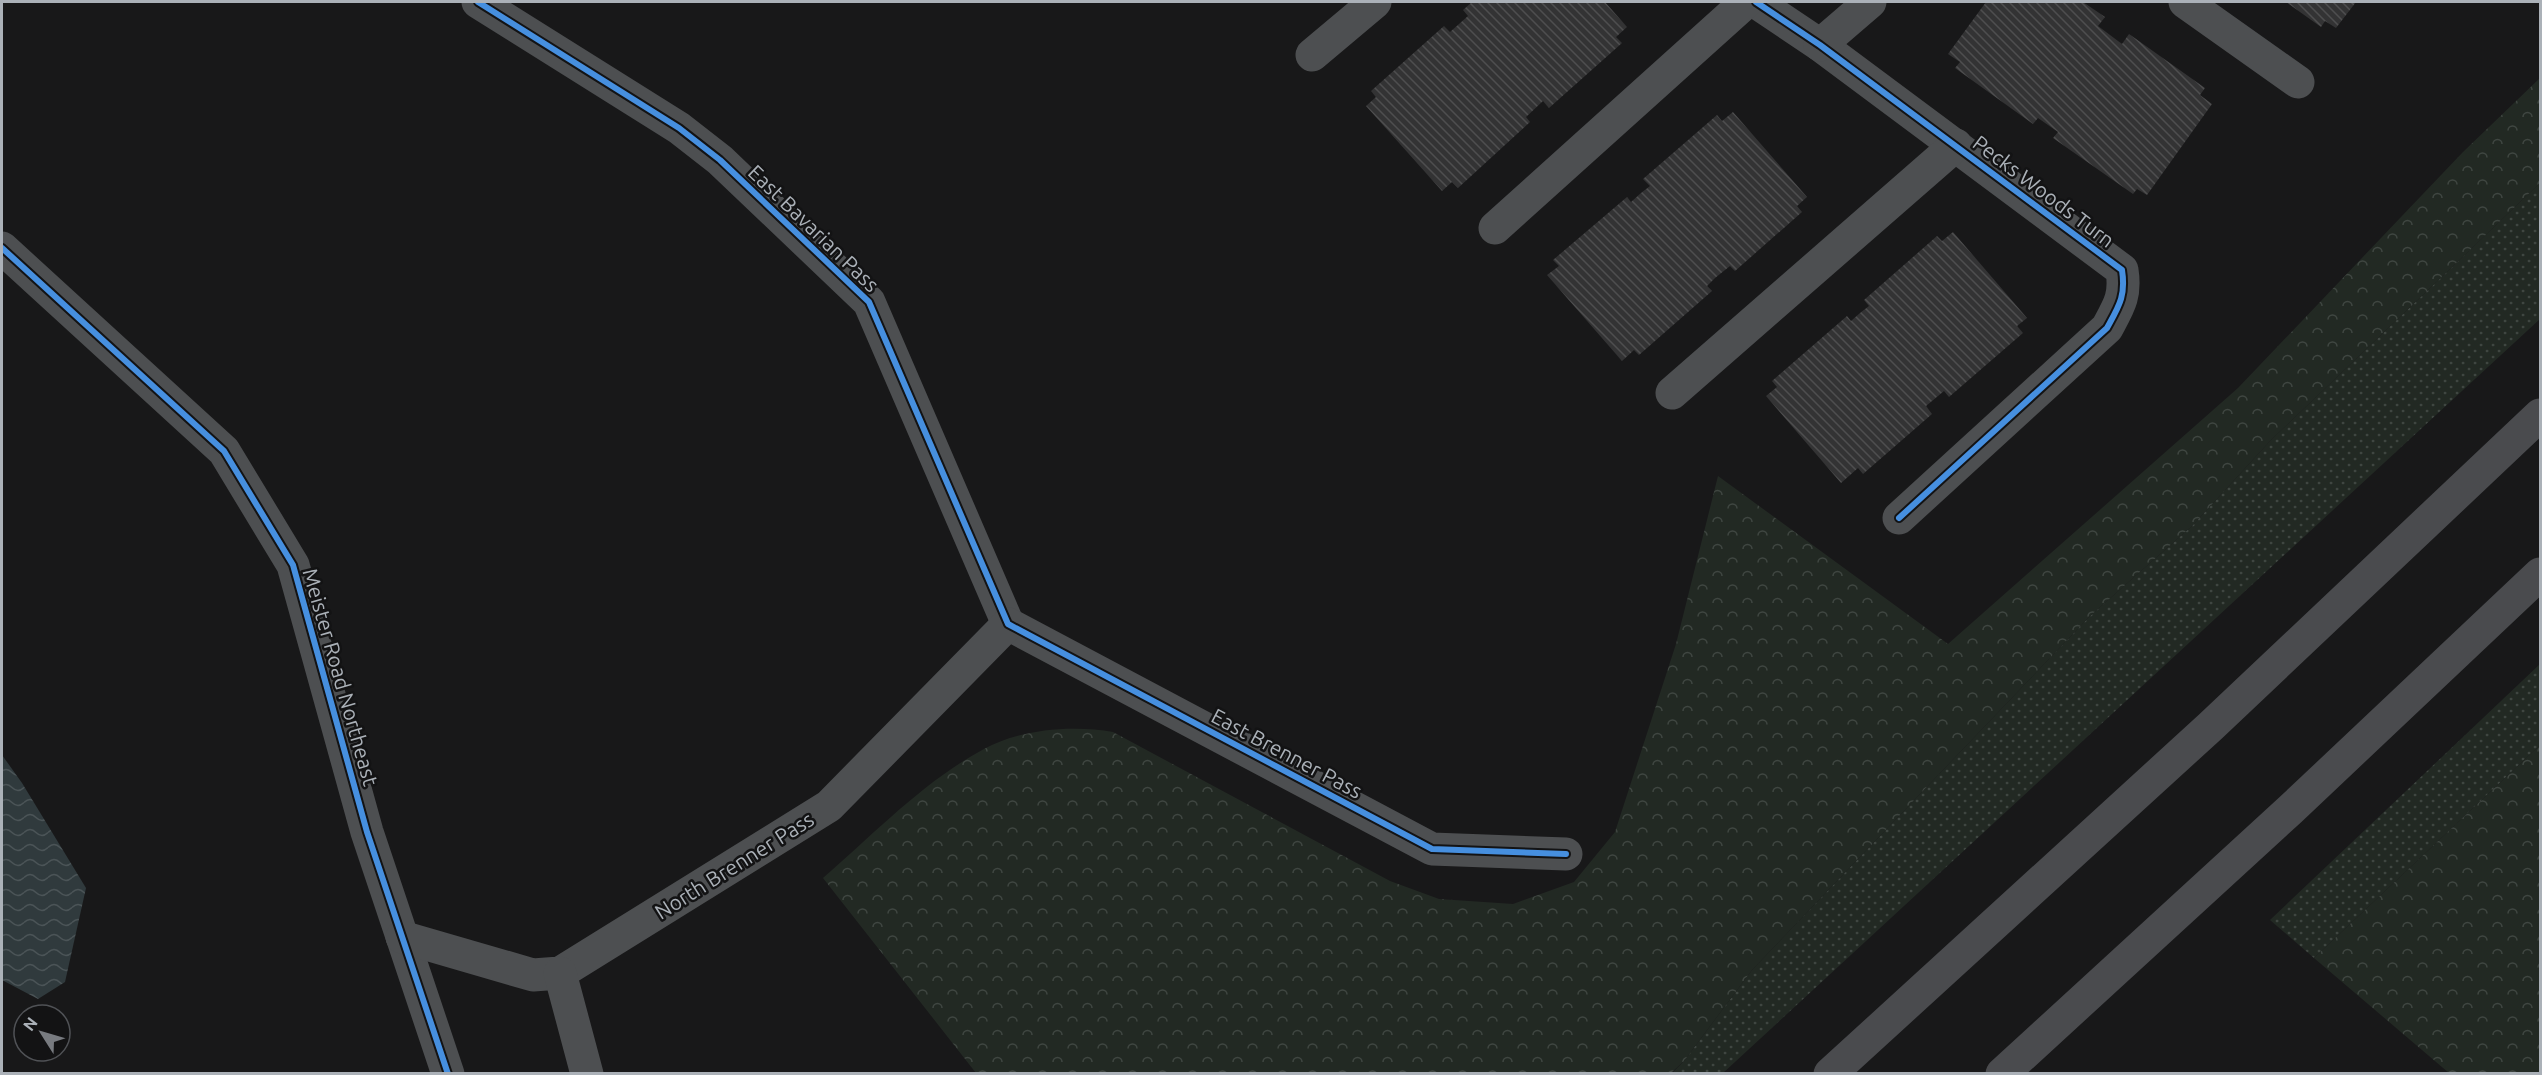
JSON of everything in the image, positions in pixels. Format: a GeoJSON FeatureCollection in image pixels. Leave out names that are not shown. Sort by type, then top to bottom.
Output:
{"type":"FeatureCollection","features":[{"type":"Feature","properties":{"kind":"highway"},"geometry":{"type":"LineString","coordinates":[[1830,1074],[2203,733],[2541,415]]}},
{"type":"Feature","properties":{"kind":"highway"},"geometry":{"type":"LineString","coordinates":[[2001,1074],[2282,818],[2541,574]]}},
{"type":"Feature","properties":{"kind":"street","name":"East Bavarian Pass"},"geometry":{"type":"LineString","coordinates":[[478,2],[679,128],[720,160],[870,302],[1008,624]]}},
{"type":"Feature","properties":{"kind":"street"},"geometry":{"type":"LineString","coordinates":[[1312,55],[1375,2]]}},
{"type":"Feature","properties":{"kind":"street"},"geometry":{"type":"LineString","coordinates":[[1495,228],[1746,2]]}},
{"type":"Feature","properties":{"kind":"street","name":"Pecks Woods Turn"},"geometry":{"type":"LineString","coordinates":[[1756,2],[1820,45],[2122,270],[2125,287],[2121,302],[2107,328],[1899,518]]}},
{"type":"Feature","properties":{"kind":"street"},"geometry":{"type":"LineString","coordinates":[[1820,45],[1870,2]]}},
{"type":"Feature","properties":{"kind":"street"},"geometry":{"type":"LineString","coordinates":[[2185,2],[2298,82]]}},
{"type":"Feature","properties":{"kind":"street","name":"Pecks Woods Turn"},"geometry":{"type":"LineString","coordinates":[[1672,393],[1956,145]]}},
{"type":"Feature","properties":{"kind":"street","name":"Meister Road Northeast"},"geometry":{"type":"LineString","coordinates":[[2,248],[224,451],[292,566],[367,832],[448,1074]]}},
{"type":"Feature","properties":{"kind":"street","name":"East Brenner Pass"},"geometry":{"type":"LineString","coordinates":[[1008,624],[1432,849],[1566,854]]}},
{"type":"Feature","properties":{"kind":"street","name":"North Brenner Pass"},"geometry":{"type":"LineString","coordinates":[[560,974],[829,806],[1008,624]]}},
{"type":"Feature","properties":{"kind":"street"},"geometry":{"type":"LineString","coordinates":[[402,937],[533,975],[560,974],[587,1074]]}},
{"type":"Feature","properties":{"kind":"green space"},"geometry":{"type":"Polygon","coordinates":[[[2540,78],[2540,183],[2271,440],[2192,526],[2090,616],[1752,970],[1684,1061],[1671,1073],[976,1073],[823,878],[920,792],[984,749],[998,742],[1030,733],[1081,729],[1113,732],[1390,881],[1439,899],[1513,904],[1574,882],[1615,832],[1676,644],[1718,476],[1948,644],[2238,388],[2463,152],[2540,78]]]}},
{"type":"Feature","properties":{"kind":"green space"},"geometry":{"type":"Polygon","coordinates":[[[2540,183],[2540,319],[1723,1073],[1671,1074],[1684,1061],[1752,970],[2090,616],[2192,526],[2271,440],[2540,183]]]}},
{"type":"Feature","properties":{"kind":"green space"},"geometry":{"type":"Polygon","coordinates":[[[2540,664],[2540,745],[2314,958],[2270,920],[2540,664]]]}},
{"type":"Feature","properties":{"kind":"green space"},"geometry":{"type":"Polygon","coordinates":[[[2540,745],[2540,1073],[2449,1073],[2314,958],[2540,745]]]}},
{"type":"Feature","properties":{"kind":"water"},"geometry":{"type":"Polygon","coordinates":[[[2,755],[22,783],[86,888],[65,982],[38,999],[2,980],[2,755]]]}},
{"type":"Feature","properties":{"kind":"building"},"geometry":{"type":"Polygon","coordinates":[[[1472,2],[1605,2],[1627,27],[1616,37],[1622,43],[1549,108],[1543,101],[1526,117],[1530,122],[1458,188],[1452,182],[1442,191],[1366,106],[1376,97],[1371,91],[1444,26],[1450,32],[1468,16],[1463,10],[1472,2]]]}},
{"type":"Feature","properties":{"kind":"building"},"geometry":{"type":"Polygon","coordinates":[[[1986,2],[2083,2],[2105,17],[2098,26],[2122,44],[2129,34],[2205,88],[2200,95],[2212,104],[2147,195],[2137,189],[2133,194],[2053,138],[2058,132],[2038,118],[2033,124],[1955,68],[1960,62],[1948,54],[1986,2]]]}},
{"type":"Feature","properties":{"kind":"building"},"geometry":{"type":"Polygon","coordinates":[[[2286,2],[2356,2],[2336,28],[2325,21],[2321,27],[2286,2]]]}},
{"type":"Feature","properties":{"kind":"building"},"geometry":{"type":"Polygon","coordinates":[[[1733,112],[1807,197],[1797,206],[1802,212],[1735,271],[1730,266],[1715,278],[1707,286],[1712,291],[1639,355],[1634,350],[1622,361],[1547,275],[1559,266],[1553,260],[1627,197],[1631,202],[1650,186],[1643,179],[1717,115],[1722,121],[1733,112]]]}},
{"type":"Feature","properties":{"kind":"building"},"geometry":{"type":"Polygon","coordinates":[[[1953,232],[2027,318],[2017,326],[2023,333],[1949,397],[1944,391],[1926,406],[1932,414],[1863,474],[1858,468],[1841,483],[1766,396],[1777,387],[1772,381],[1847,316],[1851,321],[1869,306],[1864,300],[1937,236],[1942,241],[1953,232]]]}},
{"type":"Feature","properties":{"kind":"cycle path"},"geometry":{"type":"LineString","coordinates":[[478,2],[679,128],[720,160],[869,302],[1008,624],[1432,849],[1566,854]]}},
{"type":"Feature","properties":{"kind":"cycle path"},"geometry":{"type":"LineString","coordinates":[[1756,2],[1820,45],[2122,270],[2122,294],[2107,328],[1899,518]]}},
{"type":"Feature","properties":{"kind":"cycle path"},"geometry":{"type":"LineString","coordinates":[[2,248],[224,451],[293,565],[367,832],[448,1074]]}}]}
